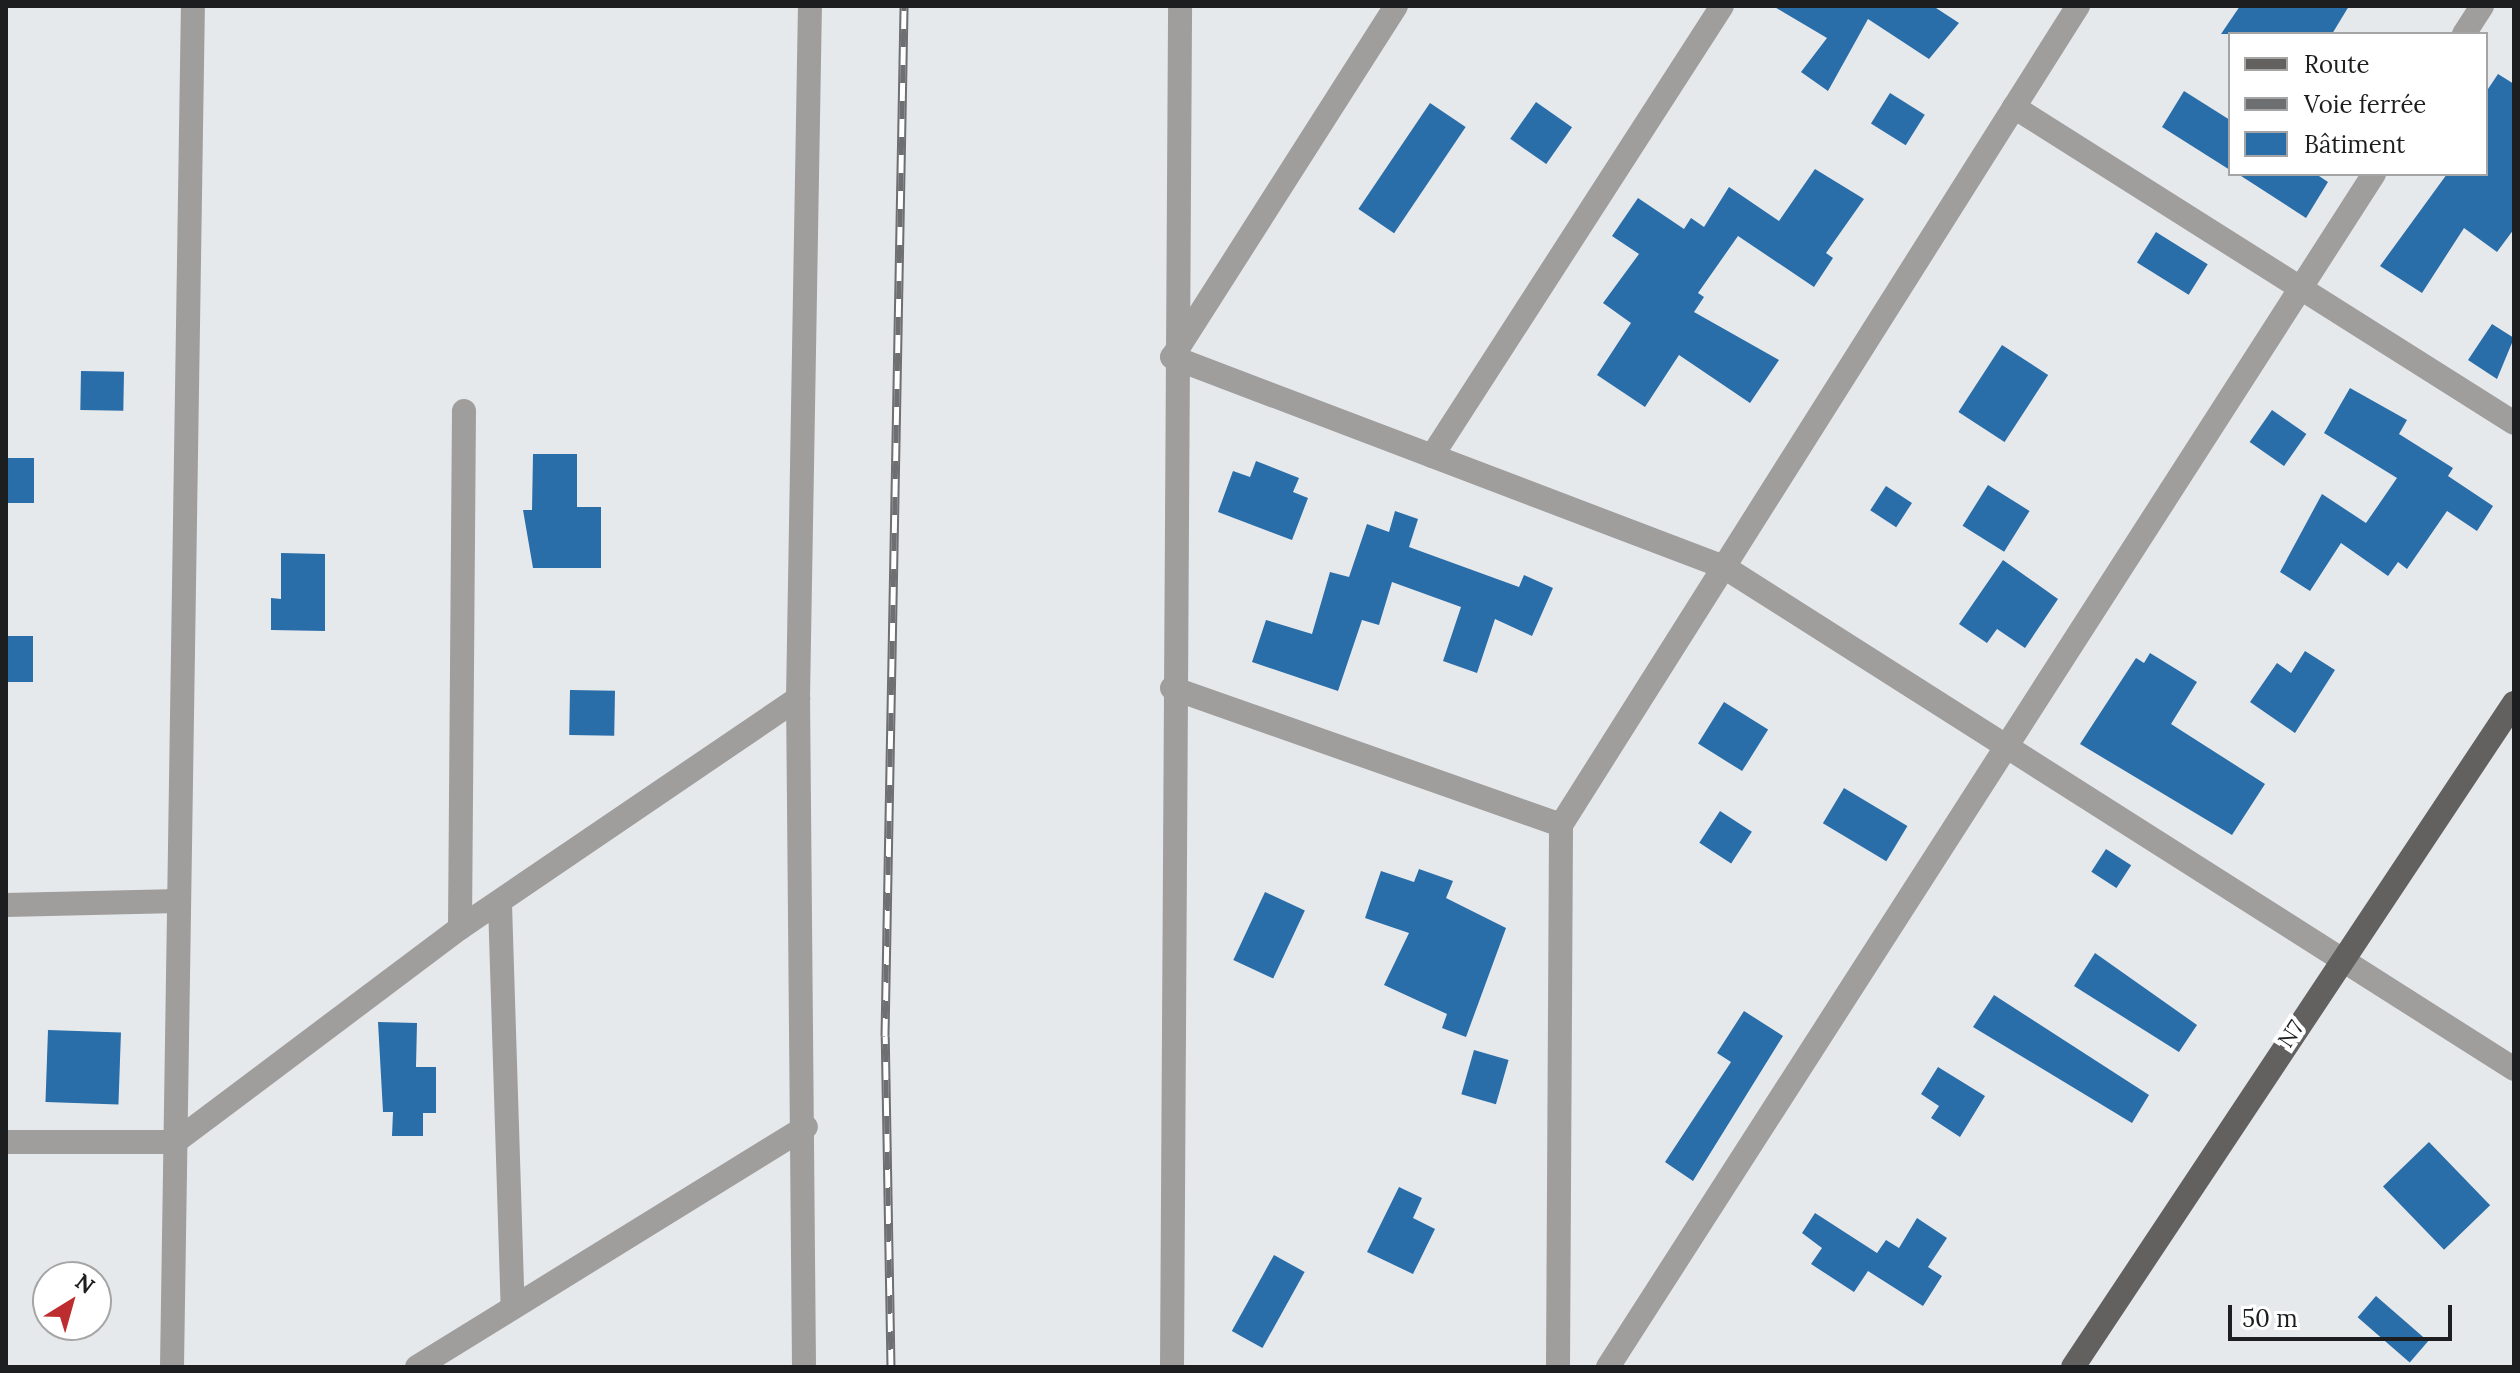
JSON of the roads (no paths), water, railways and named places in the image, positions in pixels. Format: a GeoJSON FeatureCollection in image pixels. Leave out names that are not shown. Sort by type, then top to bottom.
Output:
{"type":"FeatureCollection","features":[{"type":"Feature","properties":{"kind":"main road","name":"N7"},"geometry":{"type":"LineString","coordinates":[[2073,1367],[2341,958],[2514,703]]}},
{"type":"Feature","properties":{"kind":"street"},"geometry":{"type":"LineString","coordinates":[[172,1367],[193,6]]}},
{"type":"Feature","properties":{"kind":"street"},"geometry":{"type":"LineString","coordinates":[[804,1367],[806,1127],[798,698],[810,6]]}},
{"type":"Feature","properties":{"kind":"street"},"geometry":{"type":"LineString","coordinates":[[1172,1367],[1172,357],[1180,6]]}},
{"type":"Feature","properties":{"kind":"street"},"geometry":{"type":"LineString","coordinates":[[1172,357],[1396,6]]}},
{"type":"Feature","properties":{"kind":"street"},"geometry":{"type":"LineString","coordinates":[[1432,456],[1722,6]]}},
{"type":"Feature","properties":{"kind":"street"},"geometry":{"type":"LineString","coordinates":[[1558,1367],[1561,825],[2078,6]]}},
{"type":"Feature","properties":{"kind":"street"},"geometry":{"type":"LineString","coordinates":[[2465,32],[2482,6]]}},
{"type":"Feature","properties":{"kind":"street"},"geometry":{"type":"LineString","coordinates":[[2014,107],[2514,423]]}},
{"type":"Feature","properties":{"kind":"street"},"geometry":{"type":"LineString","coordinates":[[1608,1367],[2373,176]]}},
{"type":"Feature","properties":{"kind":"street"},"geometry":{"type":"LineString","coordinates":[[1172,357],[1724,567],[2514,1069]]}},
{"type":"Feature","properties":{"kind":"street"},"geometry":{"type":"LineString","coordinates":[[460,928],[464,411]]}},
{"type":"Feature","properties":{"kind":"street"},"geometry":{"type":"LineString","coordinates":[[1172,688],[1561,825]]}},
{"type":"Feature","properties":{"kind":"street"},"geometry":{"type":"LineString","coordinates":[[6,1142],[175,1142],[460,928],[500,904],[798,698]]}},
{"type":"Feature","properties":{"kind":"street"},"geometry":{"type":"LineString","coordinates":[[6,905],[179,901]]}},
{"type":"Feature","properties":{"kind":"street"},"geometry":{"type":"LineString","coordinates":[[500,904],[513,1307]]}},
{"type":"Feature","properties":{"kind":"street"},"geometry":{"type":"LineString","coordinates":[[417,1367],[806,1127]]}},
{"type":"Feature","properties":{"kind":"street"},"geometry":{"type":"LineString","coordinates":[[457,1341],[458,1367]]}},
{"type":"Feature","properties":{"kind":"railway"},"geometry":{"type":"LineString","coordinates":[[891,1367],[885,1036],[904,6]]}}]}
